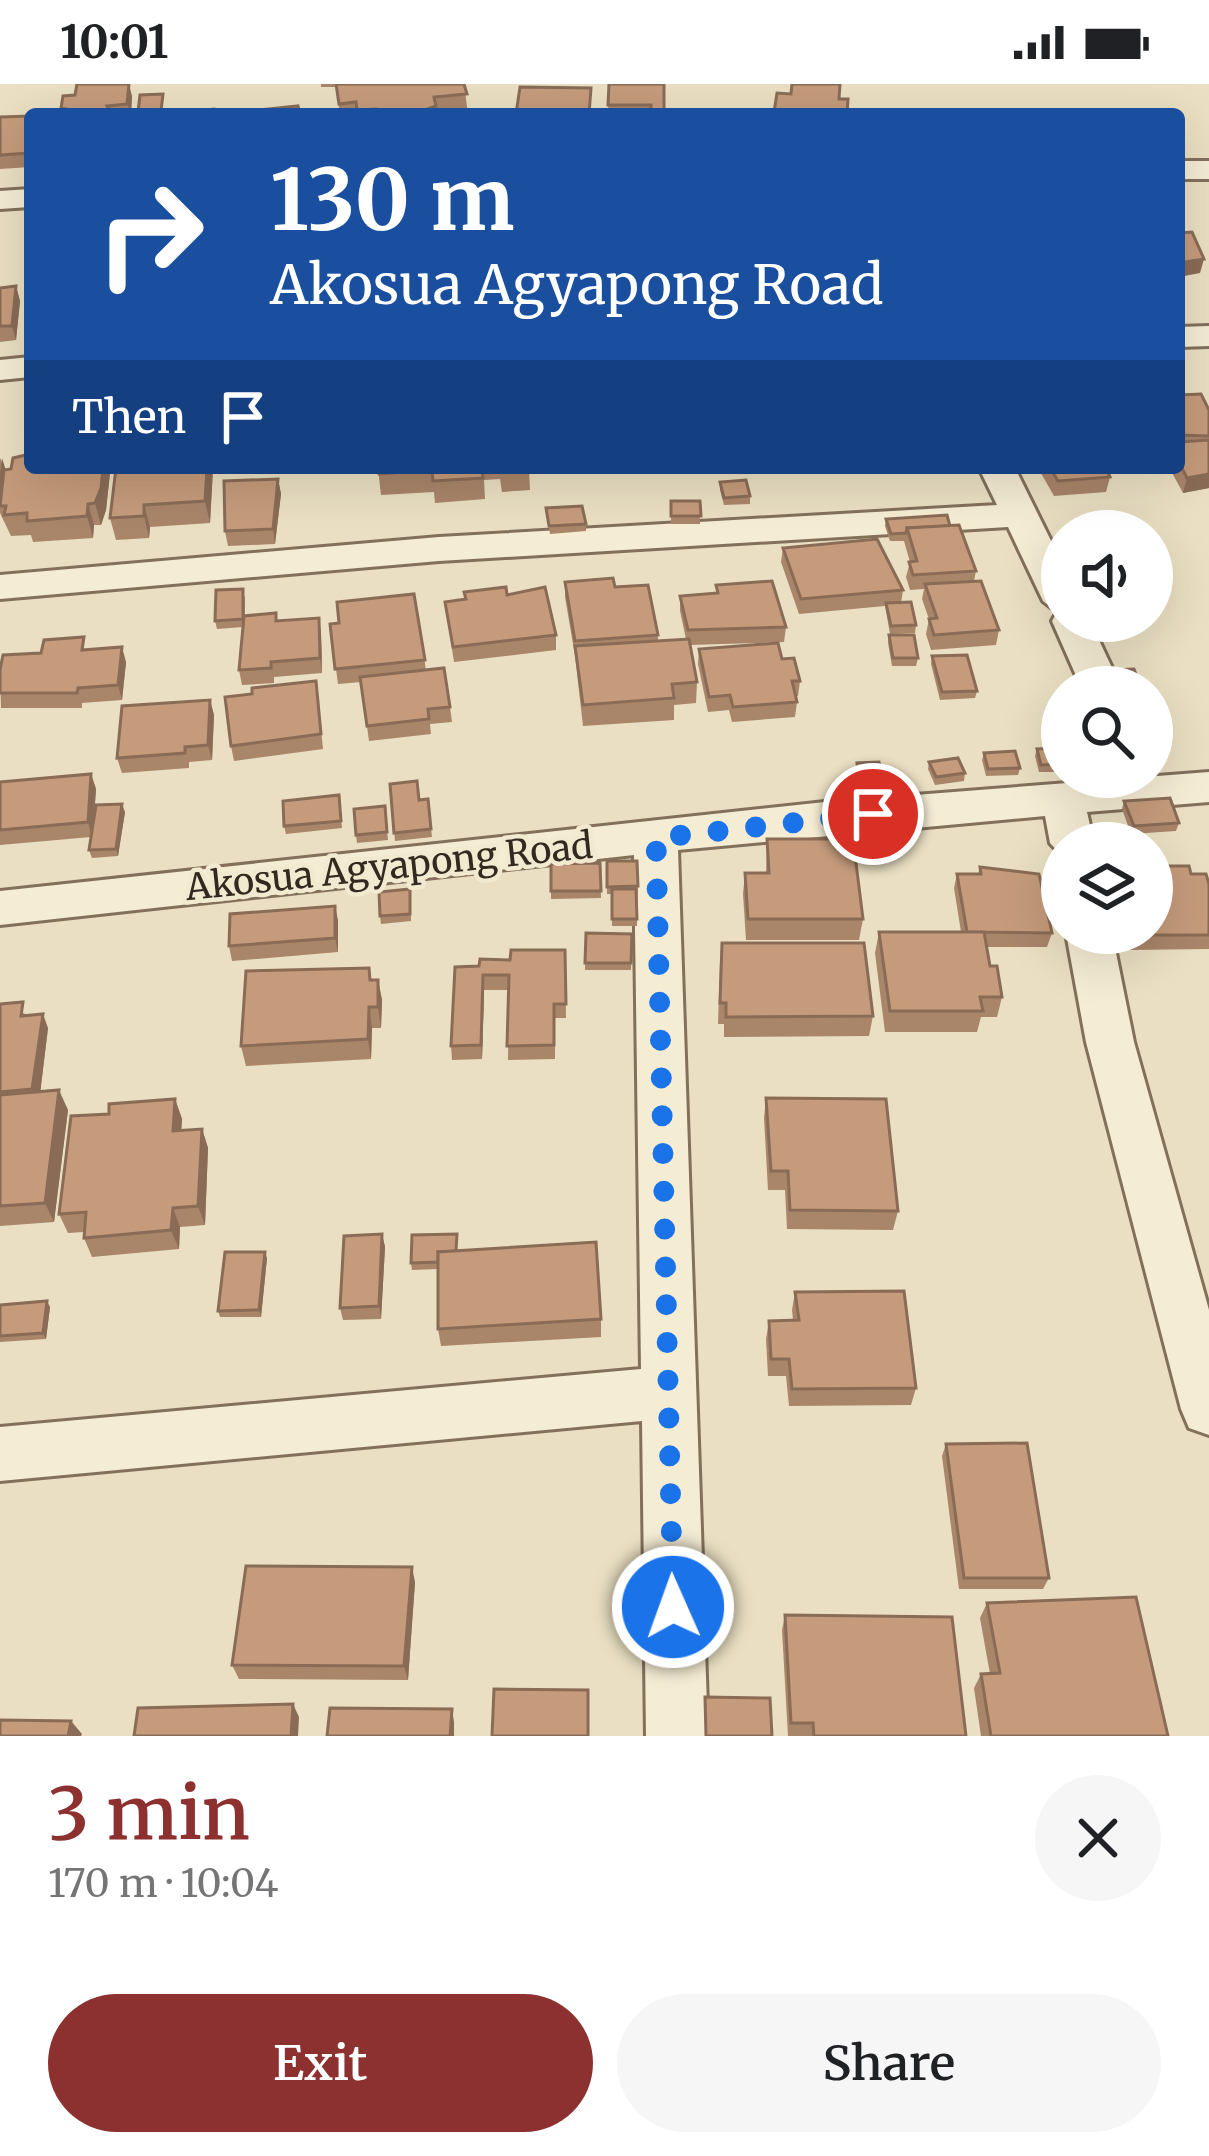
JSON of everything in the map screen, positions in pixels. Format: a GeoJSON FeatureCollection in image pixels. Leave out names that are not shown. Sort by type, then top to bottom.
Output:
{"type":"FeatureCollection","features":[{"type":"Feature","properties":{"kind":"street"},"geometry":{"type":"LineString","coordinates":[[1000,474],[1041,555]]}},
{"type":"Feature","properties":{"kind":"street"},"geometry":{"type":"LineString","coordinates":[[0,587],[439,549],[1023,515]]}},
{"type":"Feature","properties":{"kind":"street","name":"Akosua Agyapong Road"},"geometry":{"type":"LineString","coordinates":[[1173,785],[1209,787]]}},
{"type":"Feature","properties":{"kind":"street"},"geometry":{"type":"LineString","coordinates":[[1063,798],[1068,822]]}},
{"type":"Feature","properties":{"kind":"street","name":"Akosua Agyapong Road"},"geometry":{"type":"LineString","coordinates":[[0,908],[1063,798]]}},
{"type":"Feature","properties":{"kind":"street"},"geometry":{"type":"LineString","coordinates":[[656,838],[676,1736]]}},
{"type":"Feature","properties":{"kind":"street"},"geometry":{"type":"LineString","coordinates":[[1093,954],[1109,1042],[1209,1409]]}},
{"type":"Feature","properties":{"kind":"street"},"geometry":{"type":"LineString","coordinates":[[0,1454],[666,1393]]}},
{"type":"Feature","properties":{"kind":"building"},"geometry":{"type":"Polygon","coordinates":[[[77,84],[129,84],[127,104],[108,108],[61,108],[63,96],[75,95],[77,84]]]}},
{"type":"Feature","properties":{"kind":"building"},"geometry":{"type":"Polygon","coordinates":[[[336,84],[464,84],[467,94],[434,97],[436,106],[430,108],[339,104],[336,84]]]}},
{"type":"Feature","properties":{"kind":"building"},"geometry":{"type":"Polygon","coordinates":[[[609,84],[664,84],[664,108],[608,105],[609,84]]]}},
{"type":"Feature","properties":{"kind":"building"},"geometry":{"type":"Polygon","coordinates":[[[792,84],[840,84],[839,99],[848,99],[847,108],[775,108],[777,93],[791,94],[792,84]]]}},
{"type":"Feature","properties":{"kind":"building"},"geometry":{"type":"Polygon","coordinates":[[[520,87],[591,88],[589,108],[517,108],[520,87]]]}},
{"type":"Feature","properties":{"kind":"building"},"geometry":{"type":"Polygon","coordinates":[[[163,94],[161,108],[138,108],[140,95],[163,94]]]}},
{"type":"Feature","properties":{"kind":"building"},"geometry":{"type":"Polygon","coordinates":[[[24,116],[24,153],[0,155],[0,117],[24,116]]]}},
{"type":"Feature","properties":{"kind":"building"},"geometry":{"type":"Polygon","coordinates":[[[1192,232],[1204,259],[1185,262],[1185,233],[1192,232]]]}},
{"type":"Feature","properties":{"kind":"building"},"geometry":{"type":"Polygon","coordinates":[[[16,286],[12,326],[0,326],[0,288],[16,286]]]}},
{"type":"Feature","properties":{"kind":"building"},"geometry":{"type":"Polygon","coordinates":[[[1201,394],[1209,410],[1209,436],[1185,435],[1185,395],[1201,394]]]}},
{"type":"Feature","properties":{"kind":"building"},"geometry":{"type":"Polygon","coordinates":[[[1209,440],[1209,474],[1187,478],[1185,442],[1209,440]]]}},
{"type":"Feature","properties":{"kind":"building"},"geometry":{"type":"Polygon","coordinates":[[[24,455],[24,474],[102,474],[87,516],[27,521],[27,513],[4,515],[6,506],[0,506],[4,470],[11,469],[13,458],[24,455]]]}},
{"type":"Feature","properties":{"kind":"building"},"geometry":{"type":"Polygon","coordinates":[[[115,474],[207,474],[205,501],[144,505],[144,516],[110,518],[115,474]]]}},
{"type":"Feature","properties":{"kind":"building"},"geometry":{"type":"Polygon","coordinates":[[[432,474],[483,474],[483,478],[433,481],[432,474]]]}},
{"type":"Feature","properties":{"kind":"building"},"geometry":{"type":"Polygon","coordinates":[[[1054,474],[1110,477],[1058,481],[1054,474]]]}},
{"type":"Feature","properties":{"kind":"building"},"geometry":{"type":"Polygon","coordinates":[[[278,479],[273,529],[225,531],[224,481],[278,479]]]}},
{"type":"Feature","properties":{"kind":"building"},"geometry":{"type":"Polygon","coordinates":[[[746,480],[750,496],[724,498],[720,482],[746,480]]]}},
{"type":"Feature","properties":{"kind":"building"},"geometry":{"type":"Polygon","coordinates":[[[671,501],[700,501],[701,516],[671,516],[671,501]]]}},
{"type":"Feature","properties":{"kind":"building"},"geometry":{"type":"Polygon","coordinates":[[[582,506],[586,524],[549,526],[546,508],[582,506]]]}},
{"type":"Feature","properties":{"kind":"building"},"geometry":{"type":"Polygon","coordinates":[[[947,515],[950,526],[907,528],[906,533],[891,534],[886,519],[947,515]]]}},
{"type":"Feature","properties":{"kind":"building"},"geometry":{"type":"Polygon","coordinates":[[[959,525],[976,571],[913,575],[909,562],[917,561],[907,528],[959,525]]]}},
{"type":"Feature","properties":{"kind":"building"},"geometry":{"type":"Polygon","coordinates":[[[877,539],[903,590],[801,599],[783,548],[877,539]]]}},
{"type":"Feature","properties":{"kind":"building"},"geometry":{"type":"Polygon","coordinates":[[[613,578],[615,587],[648,585],[658,635],[575,641],[565,582],[613,578]]]}},
{"type":"Feature","properties":{"kind":"building"},"geometry":{"type":"Polygon","coordinates":[[[772,581],[786,627],[688,630],[680,596],[718,593],[716,585],[772,581]]]}},
{"type":"Feature","properties":{"kind":"building"},"geometry":{"type":"Polygon","coordinates":[[[981,581],[999,630],[934,635],[929,619],[937,618],[925,584],[981,581]]]}},
{"type":"Feature","properties":{"kind":"building"},"geometry":{"type":"Polygon","coordinates":[[[506,587],[507,595],[545,587],[556,635],[453,647],[445,602],[466,599],[464,592],[506,587]]]}},
{"type":"Feature","properties":{"kind":"building"},"geometry":{"type":"Polygon","coordinates":[[[243,589],[243,619],[215,621],[216,590],[243,589]]]}},
{"type":"Feature","properties":{"kind":"building"},"geometry":{"type":"Polygon","coordinates":[[[414,594],[425,660],[335,669],[330,624],[339,623],[337,602],[414,594]]]}},
{"type":"Feature","properties":{"kind":"building"},"geometry":{"type":"Polygon","coordinates":[[[911,602],[916,625],[891,626],[886,603],[911,602]]]}},
{"type":"Feature","properties":{"kind":"building"},"geometry":{"type":"Polygon","coordinates":[[[276,613],[276,621],[319,618],[320,658],[239,670],[244,616],[276,613]]]}},
{"type":"Feature","properties":{"kind":"building"},"geometry":{"type":"Polygon","coordinates":[[[889,635],[914,635],[918,658],[893,658],[889,635]]]}},
{"type":"Feature","properties":{"kind":"building"},"geometry":{"type":"Polygon","coordinates":[[[84,637],[82,650],[122,647],[118,685],[78,688],[77,693],[0,693],[3,655],[41,653],[44,640],[84,637]]]}},
{"type":"Feature","properties":{"kind":"building"},"geometry":{"type":"Polygon","coordinates":[[[689,639],[697,682],[672,684],[674,698],[583,705],[575,646],[689,639]]]}},
{"type":"Feature","properties":{"kind":"building"},"geometry":{"type":"Polygon","coordinates":[[[778,643],[782,659],[794,658],[800,681],[792,681],[797,702],[733,707],[730,695],[709,697],[699,649],[778,643]]]}},
{"type":"Feature","properties":{"kind":"building"},"geometry":{"type":"Polygon","coordinates":[[[967,655],[977,691],[942,692],[932,656],[967,655]]]}},
{"type":"Feature","properties":{"kind":"building"},"geometry":{"type":"Polygon","coordinates":[[[444,668],[450,707],[428,709],[429,719],[367,726],[360,677],[444,668]]]}},
{"type":"Feature","properties":{"kind":"building"},"geometry":{"type":"Polygon","coordinates":[[[316,681],[321,734],[231,746],[225,697],[252,694],[252,688],[316,681]]]}},
{"type":"Feature","properties":{"kind":"building"},"geometry":{"type":"Polygon","coordinates":[[[210,700],[208,745],[185,747],[185,753],[117,758],[122,706],[210,700]]]}},
{"type":"Feature","properties":{"kind":"building"},"geometry":{"type":"Polygon","coordinates":[[[1015,751],[1020,768],[988,769],[984,753],[1015,751]]]}},
{"type":"Feature","properties":{"kind":"building"},"geometry":{"type":"Polygon","coordinates":[[[958,758],[965,773],[936,777],[929,762],[958,758]]]}},
{"type":"Feature","properties":{"kind":"building"},"geometry":{"type":"Polygon","coordinates":[[[879,762],[883,778],[859,778],[857,763],[879,762]]]}},
{"type":"Feature","properties":{"kind":"building"},"geometry":{"type":"Polygon","coordinates":[[[91,774],[88,822],[0,830],[0,782],[91,774]]]}},
{"type":"Feature","properties":{"kind":"building"},"geometry":{"type":"Polygon","coordinates":[[[417,781],[419,800],[428,799],[431,829],[394,833],[390,784],[417,781]]]}},
{"type":"Feature","properties":{"kind":"building"},"geometry":{"type":"Polygon","coordinates":[[[339,795],[341,821],[284,826],[283,801],[339,795]]]}},
{"type":"Feature","properties":{"kind":"building"},"geometry":{"type":"Polygon","coordinates":[[[1170,798],[1179,823],[1132,822],[1124,801],[1170,798]]]}},
{"type":"Feature","properties":{"kind":"building"},"geometry":{"type":"Polygon","coordinates":[[[122,804],[116,849],[89,850],[96,805],[122,804]]]}},
{"type":"Feature","properties":{"kind":"building"},"geometry":{"type":"Polygon","coordinates":[[[385,806],[387,832],[356,835],[354,809],[385,806]]]}},
{"type":"Feature","properties":{"kind":"building"},"geometry":{"type":"Polygon","coordinates":[[[767,839],[853,839],[863,919],[748,919],[745,873],[769,873],[767,839]]]}},
{"type":"Feature","properties":{"kind":"building"},"geometry":{"type":"Polygon","coordinates":[[[607,861],[637,861],[638,886],[607,887],[607,861]]]}},
{"type":"Feature","properties":{"kind":"building"},"geometry":{"type":"Polygon","coordinates":[[[600,863],[601,891],[551,891],[551,864],[600,863]]]}},
{"type":"Feature","properties":{"kind":"building"},"geometry":{"type":"Polygon","coordinates":[[[1173,866],[1189,866],[1191,874],[1206,874],[1209,935],[1173,935],[1173,866]]]}},
{"type":"Feature","properties":{"kind":"building"},"geometry":{"type":"Polygon","coordinates":[[[980,867],[1039,874],[1041,933],[967,932],[957,874],[981,874],[980,867]]]}},
{"type":"Feature","properties":{"kind":"building"},"geometry":{"type":"Polygon","coordinates":[[[410,889],[410,914],[380,916],[379,892],[410,889]]]}},
{"type":"Feature","properties":{"kind":"building"},"geometry":{"type":"Polygon","coordinates":[[[612,889],[636,889],[637,919],[612,919],[612,889]]]}},
{"type":"Feature","properties":{"kind":"building"},"geometry":{"type":"Polygon","coordinates":[[[335,906],[335,938],[229,946],[230,914],[335,906]]]}},
{"type":"Feature","properties":{"kind":"building"},"geometry":{"type":"Polygon","coordinates":[[[879,932],[984,932],[1002,997],[980,997],[983,1011],[890,1011],[879,932]]]}},
{"type":"Feature","properties":{"kind":"building"},"geometry":{"type":"Polygon","coordinates":[[[586,933],[632,934],[631,963],[585,963],[586,933]]]}},
{"type":"Feature","properties":{"kind":"building"},"geometry":{"type":"Polygon","coordinates":[[[722,943],[864,943],[873,1016],[726,1017],[726,1003],[720,1003],[722,943]]]}},
{"type":"Feature","properties":{"kind":"building"},"geometry":{"type":"Polygon","coordinates":[[[511,950],[565,950],[566,1004],[554,1004],[554,1045],[507,1046],[509,975],[483,975],[481,1045],[451,1046],[455,967],[479,966],[480,959],[510,960],[511,950]]]}},
{"type":"Feature","properties":{"kind":"building"},"geometry":{"type":"Polygon","coordinates":[[[369,968],[370,980],[378,980],[378,1007],[369,1007],[368,1039],[241,1046],[246,971],[369,968]]]}},
{"type":"Feature","properties":{"kind":"building"},"geometry":{"type":"Polygon","coordinates":[[[23,1002],[21,1016],[43,1014],[32,1089],[0,1092],[0,1004],[23,1002]]]}},
{"type":"Feature","properties":{"kind":"building"},"geometry":{"type":"Polygon","coordinates":[[[59,1090],[45,1203],[0,1206],[0,1095],[59,1090]]]}},
{"type":"Feature","properties":{"kind":"building"},"geometry":{"type":"Polygon","coordinates":[[[766,1098],[886,1099],[898,1211],[790,1210],[788,1171],[771,1171],[766,1098]]]}},
{"type":"Feature","properties":{"kind":"building"},"geometry":{"type":"Polygon","coordinates":[[[175,1099],[173,1131],[202,1129],[198,1206],[173,1208],[171,1230],[84,1238],[86,1212],[59,1214],[71,1116],[109,1114],[109,1104],[175,1099]]]}},
{"type":"Feature","properties":{"kind":"building"},"geometry":{"type":"Polygon","coordinates":[[[382,1234],[379,1306],[340,1308],[344,1236],[382,1234]]]}},
{"type":"Feature","properties":{"kind":"building"},"geometry":{"type":"Polygon","coordinates":[[[457,1234],[456,1251],[438,1252],[438,1262],[411,1263],[412,1235],[457,1234]]]}},
{"type":"Feature","properties":{"kind":"building"},"geometry":{"type":"Polygon","coordinates":[[[596,1242],[601,1319],[438,1329],[438,1252],[596,1242]]]}},
{"type":"Feature","properties":{"kind":"building"},"geometry":{"type":"Polygon","coordinates":[[[225,1252],[265,1252],[259,1310],[218,1311],[225,1252]]]}},
{"type":"Feature","properties":{"kind":"building"},"geometry":{"type":"Polygon","coordinates":[[[904,1291],[916,1388],[792,1389],[789,1359],[771,1359],[769,1321],[799,1320],[795,1292],[904,1291]]]}},
{"type":"Feature","properties":{"kind":"building"},"geometry":{"type":"Polygon","coordinates":[[[47,1301],[43,1333],[0,1336],[0,1305],[47,1301]]]}},
{"type":"Feature","properties":{"kind":"building"},"geometry":{"type":"Polygon","coordinates":[[[1027,1443],[1049,1578],[964,1578],[946,1444],[1027,1443]]]}},
{"type":"Feature","properties":{"kind":"building"},"geometry":{"type":"Polygon","coordinates":[[[246,1566],[412,1567],[404,1666],[232,1665],[246,1566]]]}},
{"type":"Feature","properties":{"kind":"building"},"geometry":{"type":"Polygon","coordinates":[[[1136,1597],[1168,1736],[991,1736],[981,1674],[1000,1673],[987,1603],[1136,1597]]]}},
{"type":"Feature","properties":{"kind":"building"},"geometry":{"type":"Polygon","coordinates":[[[785,1615],[952,1617],[966,1736],[814,1736],[813,1723],[791,1723],[785,1615]]]}},
{"type":"Feature","properties":{"kind":"building"},"geometry":{"type":"Polygon","coordinates":[[[494,1689],[588,1690],[588,1736],[492,1736],[494,1689]]]}},
{"type":"Feature","properties":{"kind":"building"},"geometry":{"type":"Polygon","coordinates":[[[705,1697],[770,1698],[772,1736],[706,1736],[705,1697]]]}},
{"type":"Feature","properties":{"kind":"building"},"geometry":{"type":"Polygon","coordinates":[[[293,1704],[291,1736],[134,1736],[138,1708],[293,1704]]]}},
{"type":"Feature","properties":{"kind":"building"},"geometry":{"type":"Polygon","coordinates":[[[330,1708],[452,1709],[450,1736],[327,1736],[330,1708]]]}},
{"type":"Feature","properties":{"kind":"building"},"geometry":{"type":"Polygon","coordinates":[[[0,1720],[71,1721],[68,1736],[0,1736],[0,1720]]]}},
{"type":"Feature","properties":{"kind":"route"},"geometry":{"type":"LineString","coordinates":[[673,1607],[656,838],[873,814]]}}]}
